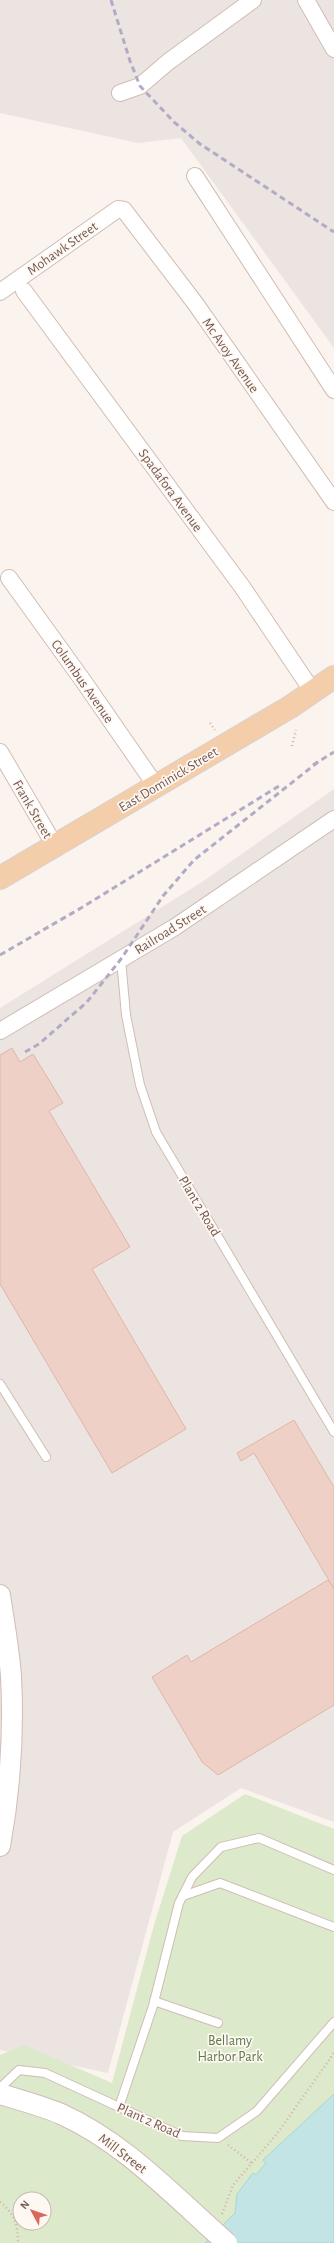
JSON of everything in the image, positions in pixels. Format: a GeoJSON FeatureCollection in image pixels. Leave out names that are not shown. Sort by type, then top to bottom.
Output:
{"type":"FeatureCollection","features":[{"type":"Feature","properties":{"kind":"main road","name":"East Dominick Street"},"geometry":{"type":"LineString","coordinates":[[0,878],[156,786],[312,692],[334,677]]}},
{"type":"Feature","properties":{"kind":"street"},"geometry":{"type":"LineString","coordinates":[[120,93],[140,86],[168,62],[253,0]]}},
{"type":"Feature","properties":{"kind":"street"},"geometry":{"type":"LineString","coordinates":[[306,0],[334,49]]}},
{"type":"Feature","properties":{"kind":"street"},"geometry":{"type":"LineString","coordinates":[[195,176],[334,390]]}},
{"type":"Feature","properties":{"kind":"street","name":"Mohawk Street"},"geometry":{"type":"LineString","coordinates":[[0,292],[118,209],[124,210]]}},
{"type":"Feature","properties":{"kind":"street","name":"Mc Avoy Avenue"},"geometry":{"type":"LineString","coordinates":[[124,210],[194,303],[334,502]]}},
{"type":"Feature","properties":{"kind":"street","name":"Spadafora Avenue"},"geometry":{"type":"LineString","coordinates":[[24,291],[243,588],[312,692]]}},
{"type":"Feature","properties":{"kind":"street","name":"Columbus Avenue"},"geometry":{"type":"LineString","coordinates":[[9,578],[84,682],[156,786]]}},
{"type":"Feature","properties":{"kind":"street","name":"Frank Street"},"geometry":{"type":"LineString","coordinates":[[0,752],[55,846]]}},
{"type":"Feature","properties":{"kind":"street","name":"Railroad Street"},"geometry":{"type":"LineString","coordinates":[[0,1031],[175,927],[334,819]]}},
{"type":"Feature","properties":{"kind":"street"},"geometry":{"type":"LineString","coordinates":[[0,1595],[11,1675],[12,1727],[7,1809],[0,1846]]}},
{"type":"Feature","properties":{"kind":"street","name":"Mill Street"},"geometry":{"type":"LineString","coordinates":[[0,2094],[62,2114],[113,2144],[212,2222],[227,2243]]}},
{"type":"Feature","properties":{"kind":"lane","name":"Plant 2 Road"},"geometry":{"type":"LineString","coordinates":[[121,959],[126,1015],[140,1085],[156,1132],[334,1432]]}},
{"type":"Feature","properties":{"kind":"lane"},"geometry":{"type":"LineString","coordinates":[[1,1388],[46,1457]]}},
{"type":"Feature","properties":{"kind":"lane"},"geometry":{"type":"LineString","coordinates":[[119,2107],[154,2001],[183,1896],[192,1878],[222,1847],[259,1838],[334,1870]]}},
{"type":"Feature","properties":{"kind":"lane"},"geometry":{"type":"LineString","coordinates":[[183,1896],[220,1883],[334,1927]]}},
{"type":"Feature","properties":{"kind":"lane"},"geometry":{"type":"LineString","coordinates":[[154,2001],[218,2023]]}},
{"type":"Feature","properties":{"kind":"lane"},"geometry":{"type":"LineString","coordinates":[[218,2138],[257,2111],[334,2022]]}},
{"type":"Feature","properties":{"kind":"lane","name":"Plant 2 Road"},"geometry":{"type":"LineString","coordinates":[[0,2088],[19,2070],[45,2073],[182,2136],[218,2138]]}},
{"type":"Feature","properties":{"kind":"path"},"geometry":{"type":"LineString","coordinates":[[210,723],[215,730]]}},
{"type":"Feature","properties":{"kind":"path"},"geometry":{"type":"LineString","coordinates":[[292,746],[296,730]]}},
{"type":"Feature","properties":{"kind":"path"},"geometry":{"type":"LineString","coordinates":[[212,2222],[222,2214],[233,2185],[253,2164],[334,2053]]}},
{"type":"Feature","properties":{"kind":"path"},"geometry":{"type":"LineString","coordinates":[[218,2138],[253,2164]]}},
{"type":"Feature","properties":{"kind":"path"},"geometry":{"type":"LineString","coordinates":[[0,2202],[10,2210],[18,2232],[18,2243]]}},
{"type":"Feature","properties":{"kind":"shaded area"},"geometry":{"type":"Polygon","coordinates":[[[0,0],[334,0],[334,348],[181,138],[138,143],[0,113],[0,0]]]}},
{"type":"Feature","properties":{"kind":"shaded area"},"geometry":{"type":"Polygon","coordinates":[[[334,789],[334,1822],[241,1788],[173,1832],[108,2073],[0,2050],[0,1008],[202,882],[334,789]]]}},
{"type":"Feature","properties":{"kind":"green space","name":"Bellamy Harbor Park"},"geometry":{"type":"Polygon","coordinates":[[[245,1794],[334,1829],[334,2094],[264,2160],[266,2163],[256,2175],[253,2173],[237,2194],[235,2213],[205,2243],[0,2243],[0,2055],[24,2045],[112,2083],[154,1925],[182,1836],[245,1794]]]}},
{"type":"Feature","properties":{"kind":"water"},"geometry":{"type":"Polygon","coordinates":[[[334,2094],[334,2243],[205,2243],[235,2213],[237,2194],[253,2173],[256,2175],[266,2163],[263,2160],[334,2094]]]}},
{"type":"Feature","properties":{"kind":"building"},"geometry":{"type":"Polygon","coordinates":[[[12,1048],[20,1062],[33,1054],[63,1103],[49,1111],[130,1247],[92,1269],[186,1429],[112,1473],[0,1284],[0,1055],[12,1048]]]}},
{"type":"Feature","properties":{"kind":"building"},"geometry":{"type":"Polygon","coordinates":[[[294,1420],[334,1487],[334,1589],[254,1453],[241,1461],[237,1453],[294,1420]]]}},
{"type":"Feature","properties":{"kind":"building"},"geometry":{"type":"Polygon","coordinates":[[[328,1580],[334,1589],[334,1705],[218,1775],[202,1762],[152,1677],[187,1655],[191,1662],[328,1580]]]}},
{"type":"Feature","properties":{"kind":"railway"},"geometry":{"type":"LineString","coordinates":[[111,0],[130,61],[140,86],[174,122],[200,144],[334,232]]}},
{"type":"Feature","properties":{"kind":"railway"},"geometry":{"type":"LineString","coordinates":[[313,765],[334,752]]}},
{"type":"Feature","properties":{"kind":"railway"},"geometry":{"type":"LineString","coordinates":[[25,1052],[39,1044],[87,1002],[121,959],[163,896],[194,860],[318,762]]}},
{"type":"Feature","properties":{"kind":"railway"},"geometry":{"type":"LineString","coordinates":[[0,955],[81,908],[279,786]]}}]}
